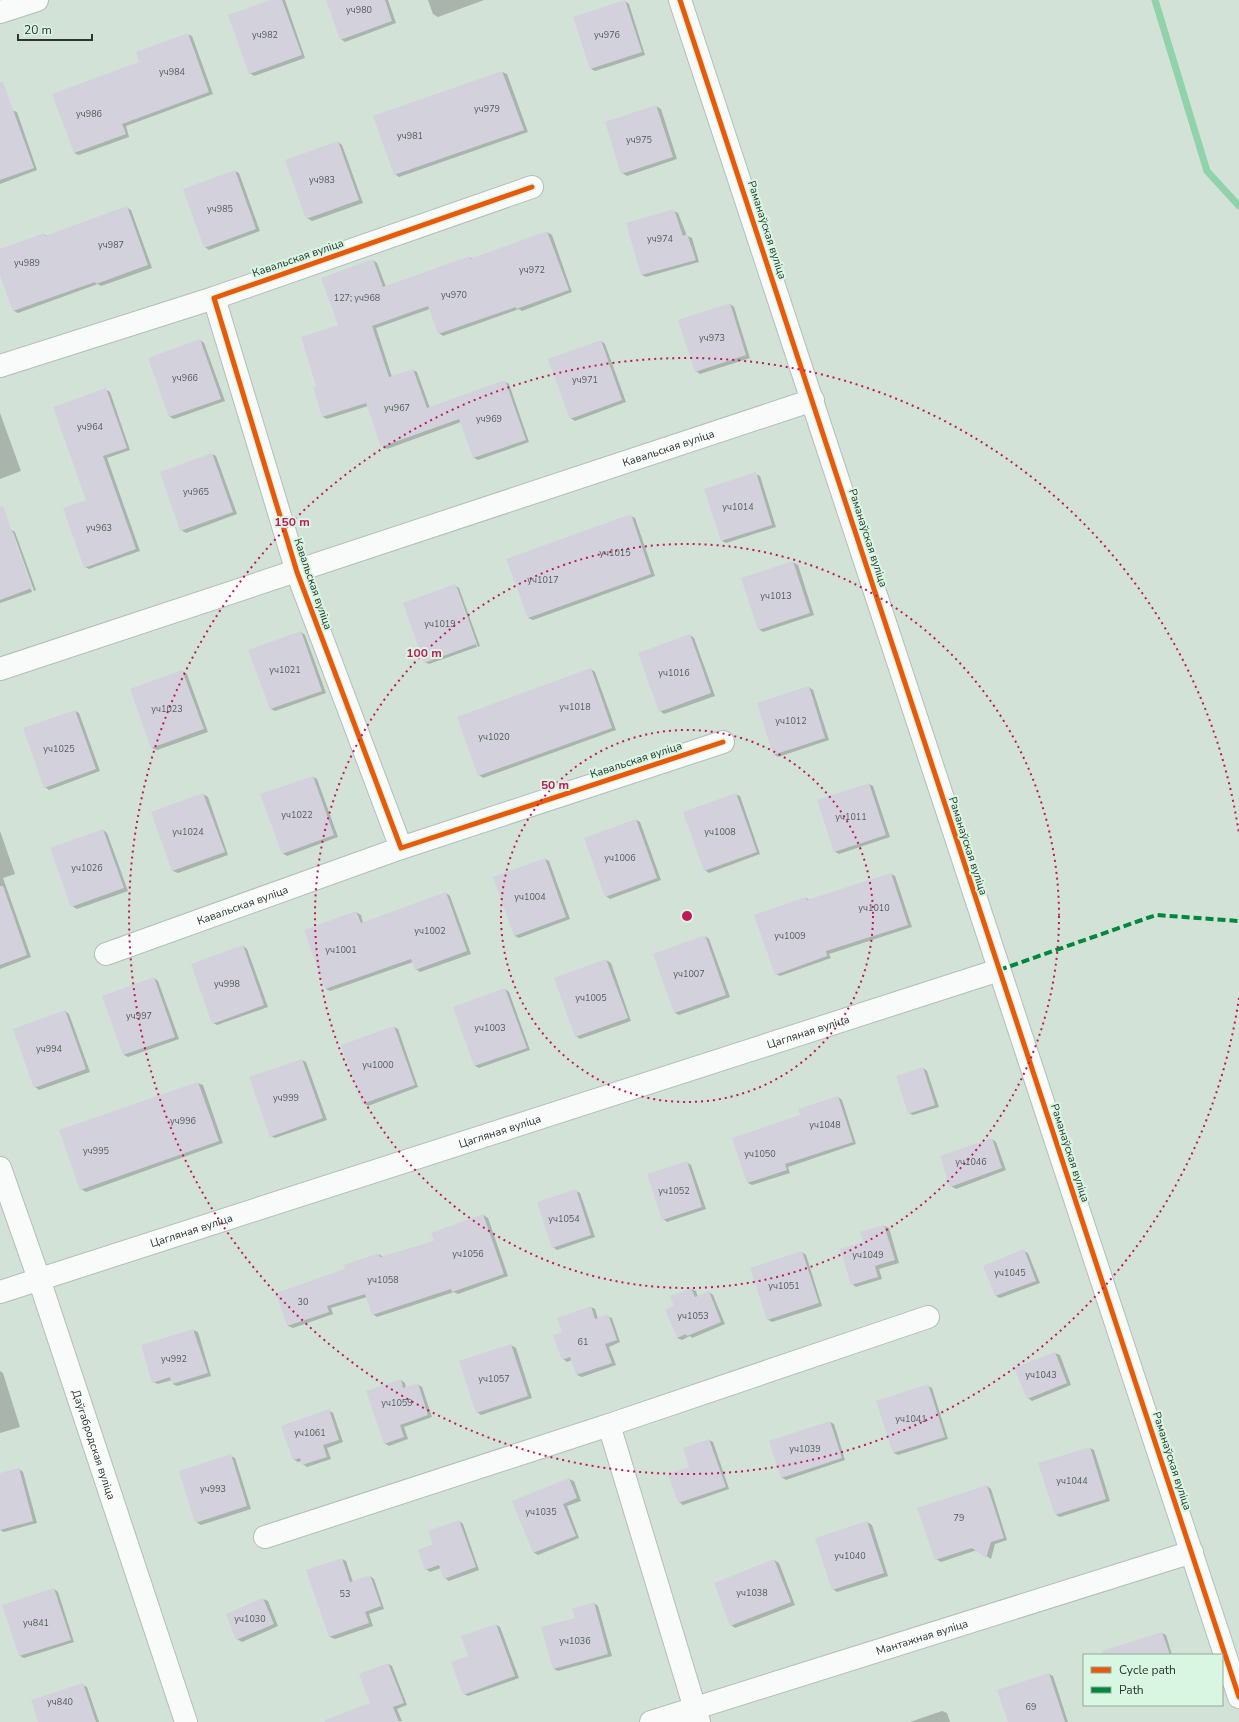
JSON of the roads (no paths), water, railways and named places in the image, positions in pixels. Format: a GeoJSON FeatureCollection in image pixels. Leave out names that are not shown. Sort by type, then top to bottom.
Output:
{"type":"FeatureCollection","features":[{"type":"Feature","properties":{"kind":"street"},"geometry":{"type":"LineString","coordinates":[[0,12],[37,0]]}},
{"type":"Feature","properties":{"kind":"street","name":"Раманаўская вуліца"},"geometry":{"type":"LineString","coordinates":[[680,0],[1239,1697]]}},
{"type":"Feature","properties":{"kind":"street","name":"Кавальская вуліца"},"geometry":{"type":"LineString","coordinates":[[0,366],[214,298],[532,186]]}},
{"type":"Feature","properties":{"kind":"street","name":"Кавальская вуліца"},"geometry":{"type":"LineString","coordinates":[[214,298],[297,572],[401,848]]}},
{"type":"Feature","properties":{"kind":"street","name":"Кавальская вуліца"},"geometry":{"type":"LineString","coordinates":[[0,669],[297,572],[813,400]]}},
{"type":"Feature","properties":{"kind":"street","name":"Кавальская вуліца"},"geometry":{"type":"LineString","coordinates":[[106,954],[401,848],[723,742]]}},
{"type":"Feature","properties":{"kind":"street","name":"Цагляная вуліца"},"geometry":{"type":"LineString","coordinates":[[0,1292],[999,970]]}},
{"type":"Feature","properties":{"kind":"street","name":"Даўгабродская вуліца"},"geometry":{"type":"LineString","coordinates":[[0,1168],[39,1279],[186,1722]]}},
{"type":"Feature","properties":{"kind":"street"},"geometry":{"type":"LineString","coordinates":[[265,1536],[609,1425],[928,1317]]}},
{"type":"Feature","properties":{"kind":"street"},"geometry":{"type":"LineString","coordinates":[[609,1425],[697,1715]]}},
{"type":"Feature","properties":{"kind":"street","name":"Мантажная вуліца"},"geometry":{"type":"LineString","coordinates":[[651,1722],[697,1715],[1192,1552]]}},
{"type":"Feature","properties":{"kind":"waterway"},"geometry":{"type":"LineString","coordinates":[[1155,0],[1207,171],[1239,206]]}}]}
